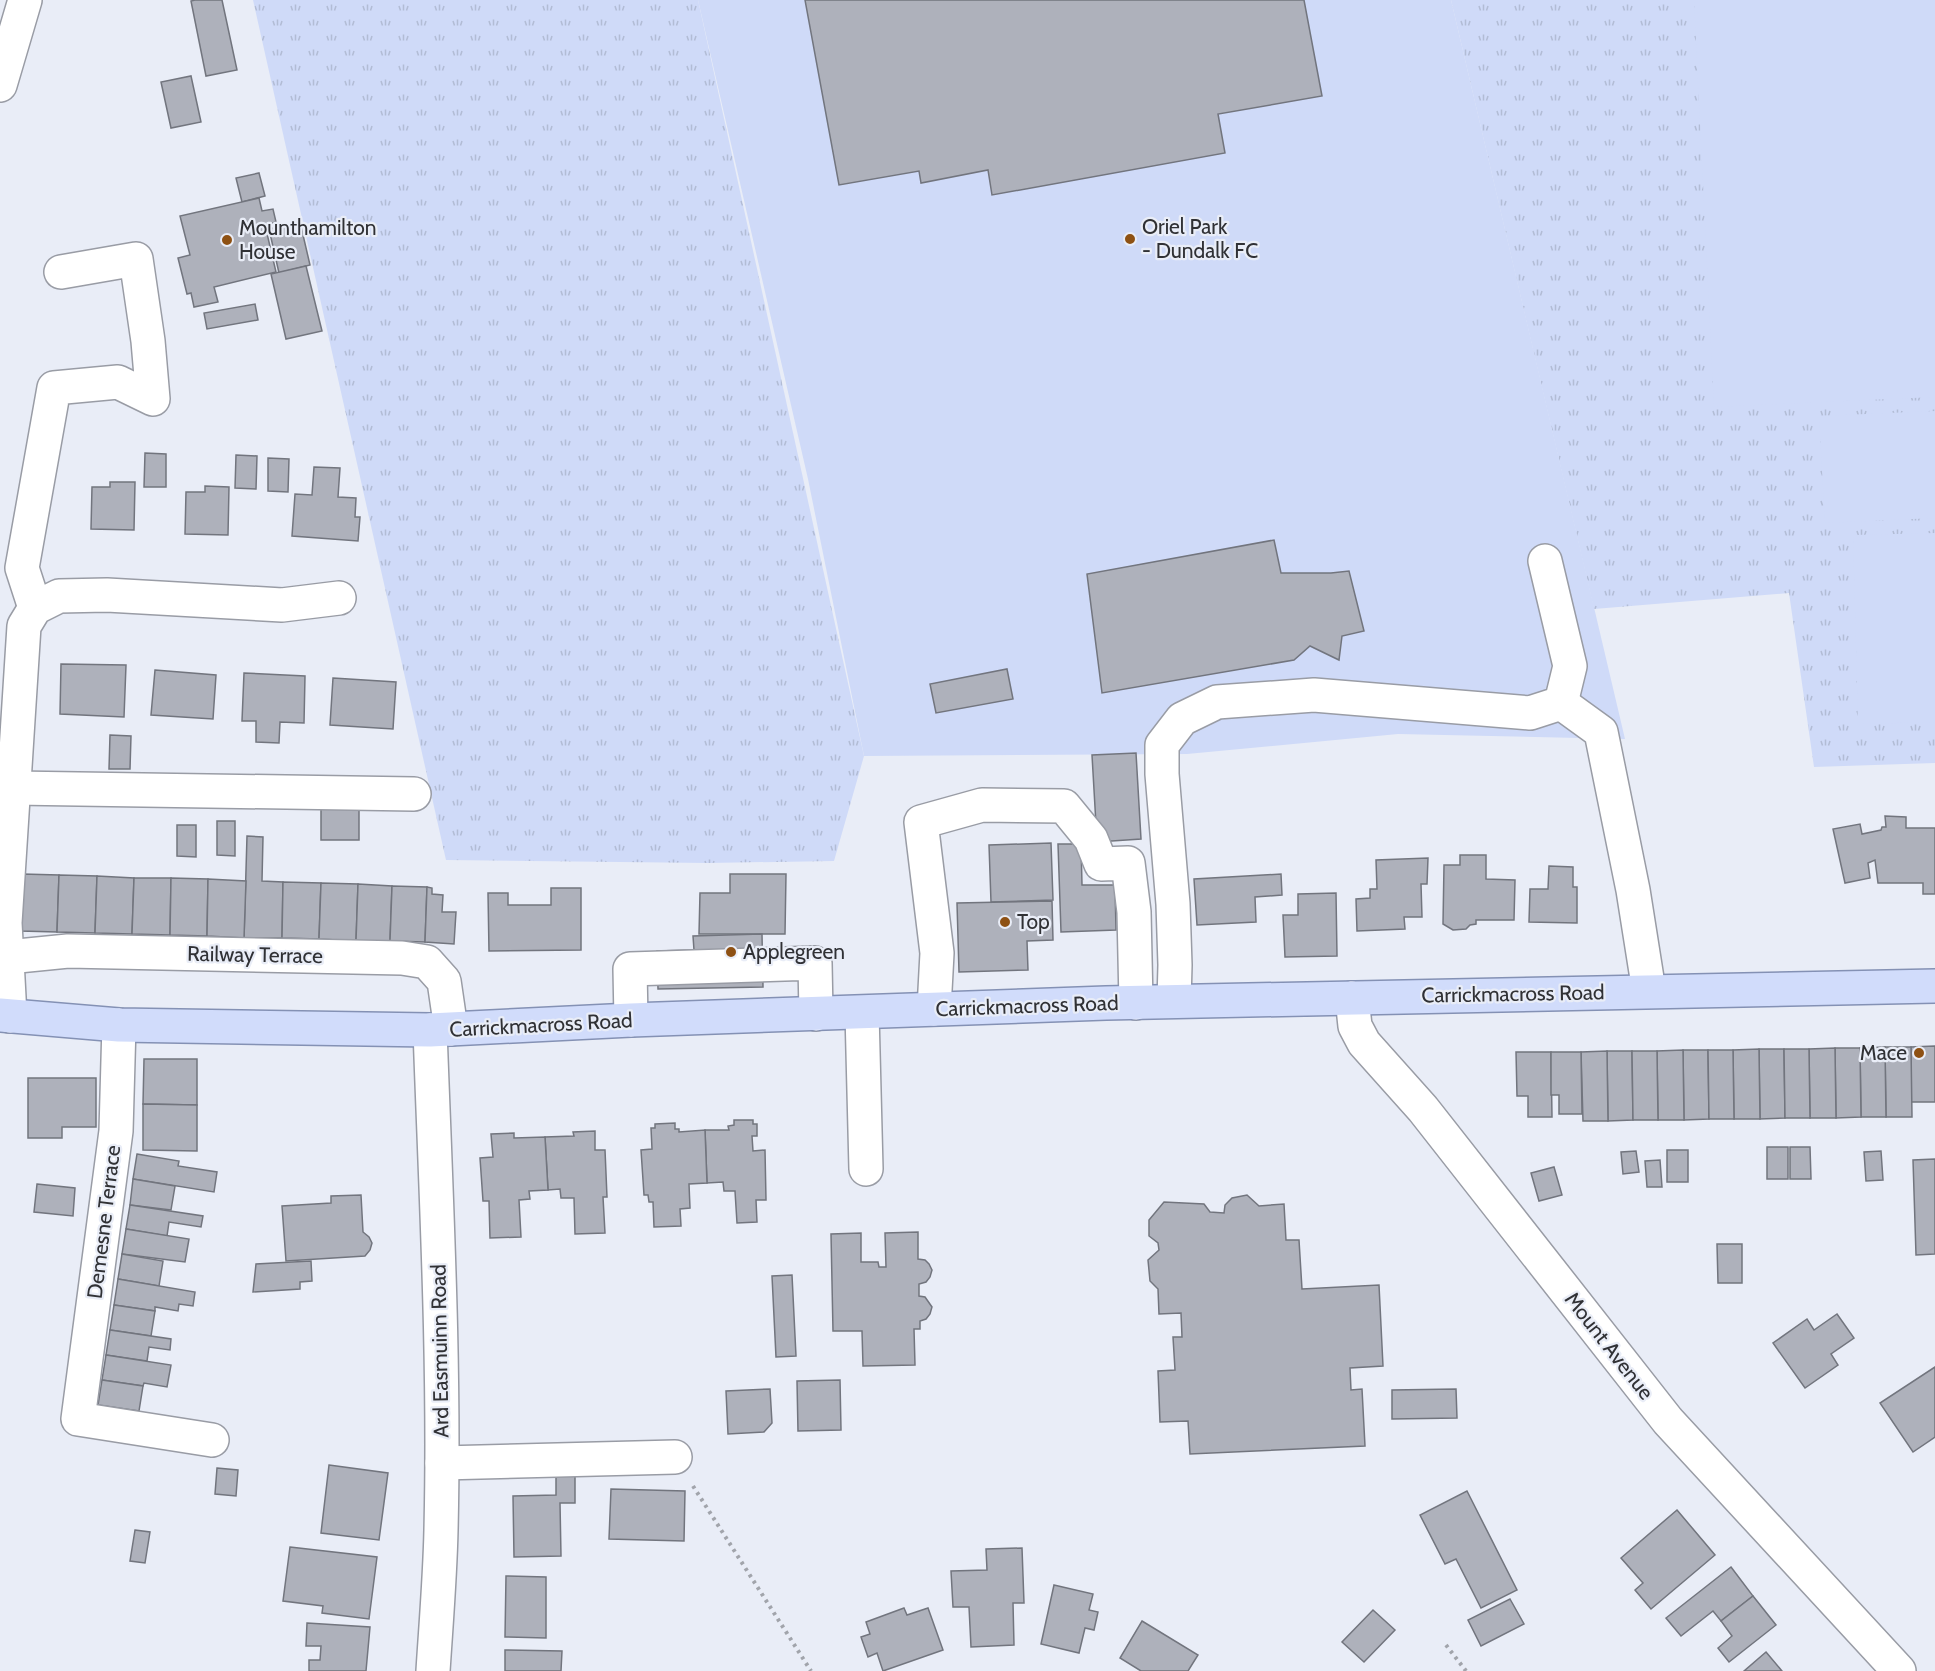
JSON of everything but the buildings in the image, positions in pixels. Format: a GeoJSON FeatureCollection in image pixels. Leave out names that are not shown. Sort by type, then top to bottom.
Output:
{"type":"FeatureCollection","features":[{"type":"Feature","properties":{"kind":"main road","name":"Carrickmacross Road"},"geometry":{"type":"LineString","coordinates":[[3,1015],[119,1025],[440,1030],[631,1020],[1136,1002],[1935,986]]}},
{"type":"Feature","properties":{"kind":"street"},"geometry":{"type":"LineString","coordinates":[[0,85],[25,0]]}},
{"type":"Feature","properties":{"kind":"street"},"geometry":{"type":"LineString","coordinates":[[35,608],[22,568],[54,388],[118,382],[153,399],[148,340],[136,259],[61,272]]}},
{"type":"Feature","properties":{"kind":"street"},"geometry":{"type":"LineString","coordinates":[[1545,561],[1570,666],[1560,703]]}},
{"type":"Feature","properties":{"kind":"street"},"geometry":{"type":"LineString","coordinates":[[3,1015],[8,957],[5,923],[24,626],[35,608],[59,596],[107,595],[282,605],[339,598]]}},
{"type":"Feature","properties":{"kind":"street"},"geometry":{"type":"LineString","coordinates":[[1174,1001],[1173,904],[1162,774],[1162,744],[1182,719],[1217,702],[1314,695],[1530,713],[1560,703]]}},
{"type":"Feature","properties":{"kind":"street"},"geometry":{"type":"LineString","coordinates":[[1560,703],[1601,732],[1633,890],[1649,991]]}},
{"type":"Feature","properties":{"kind":"street"},"geometry":{"type":"LineString","coordinates":[[14,788],[414,794]]}},
{"type":"Feature","properties":{"kind":"street"},"geometry":{"type":"LineString","coordinates":[[934,1009],[937,953],[921,822],[982,805],[1064,806],[1091,838],[1101,864],[1128,863],[1134,912],[1136,1002]]}},
{"type":"Feature","properties":{"kind":"street","name":"Railway Terrace"},"geometry":{"type":"LineString","coordinates":[[8,957],[68,951],[402,958],[427,962],[444,981],[440,1030]]}},
{"type":"Feature","properties":{"kind":"street"},"geometry":{"type":"LineString","coordinates":[[631,1020],[630,969],[815,963],[816,1014]]}},
{"type":"Feature","properties":{"kind":"street","name":"Mount Avenue"},"geometry":{"type":"LineString","coordinates":[[1352,998],[1355,1026],[1364,1042],[1423,1109],[1668,1421],[1899,1671]]}},
{"type":"Feature","properties":{"kind":"street"},"geometry":{"type":"LineString","coordinates":[[862,1013],[866,1169]]}},
{"type":"Feature","properties":{"kind":"street","name":"Demesne Terrace"},"geometry":{"type":"LineString","coordinates":[[119,1025],[116,1131],[78,1419],[212,1440]]}},
{"type":"Feature","properties":{"kind":"street","name":"Ard Easmuinn Road"},"geometry":{"type":"LineString","coordinates":[[433,1671],[441,1532],[442,1463],[440,1030]]}},
{"type":"Feature","properties":{"kind":"street"},"geometry":{"type":"LineString","coordinates":[[442,1463],[675,1457]]}},
{"type":"Feature","properties":{"kind":"path"},"geometry":{"type":"LineString","coordinates":[[675,1457],[811,1671]]}},
{"type":"Feature","properties":{"kind":"path"},"geometry":{"type":"LineString","coordinates":[[1446,1645],[1466,1671]]}},
{"type":"Feature","properties":{"kind":"green space"},"geometry":{"type":"Polygon","coordinates":[[[253,0],[698,0],[864,756],[834,861],[708,863],[446,860],[253,0]]]}},
{"type":"Feature","properties":{"kind":"green space","name":"Oriel Park - Dundalk FC"},"geometry":{"type":"Polygon","coordinates":[[[698,0],[1451,0],[1625,739],[1398,734],[1187,754],[864,756],[808,479],[698,0]]]}},
{"type":"Feature","properties":{"kind":"green space"},"geometry":{"type":"Polygon","coordinates":[[[1451,0],[1935,0],[1935,763],[1814,767],[1789,593],[1594,609],[1451,0]]]}},
{"type":"Feature","properties":{"kind":"green space"},"geometry":{"type":"Polygon","coordinates":[[[1694,0],[1935,0],[1935,397],[1714,407],[1694,0]]]}},
{"type":"Feature","properties":{"kind":"green space"},"geometry":{"type":"Polygon","coordinates":[[[1935,411],[1935,518],[1825,523],[1819,416],[1935,411]]]}},
{"type":"Feature","properties":{"kind":"green space"},"geometry":{"type":"Polygon","coordinates":[[[1935,533],[1935,722],[1858,724],[1853,535],[1935,533]]]}},
{"type":"Feature","properties":{"kind":"place","name":"Oriel Park - Dundalk FC"},"geometry":{"type":"Point","coordinates":[1130,239]}},
{"type":"Feature","properties":{"kind":"place","name":"Mounthamilton House"},"geometry":{"type":"Point","coordinates":[227,240]}},
{"type":"Feature","properties":{"kind":"place","name":"Top"},"geometry":{"type":"Point","coordinates":[1005,922]}},
{"type":"Feature","properties":{"kind":"place","name":"Applegreen"},"geometry":{"type":"Point","coordinates":[731,952]}},
{"type":"Feature","properties":{"kind":"place","name":"Mace"},"geometry":{"type":"Point","coordinates":[1919,1053]}}]}
